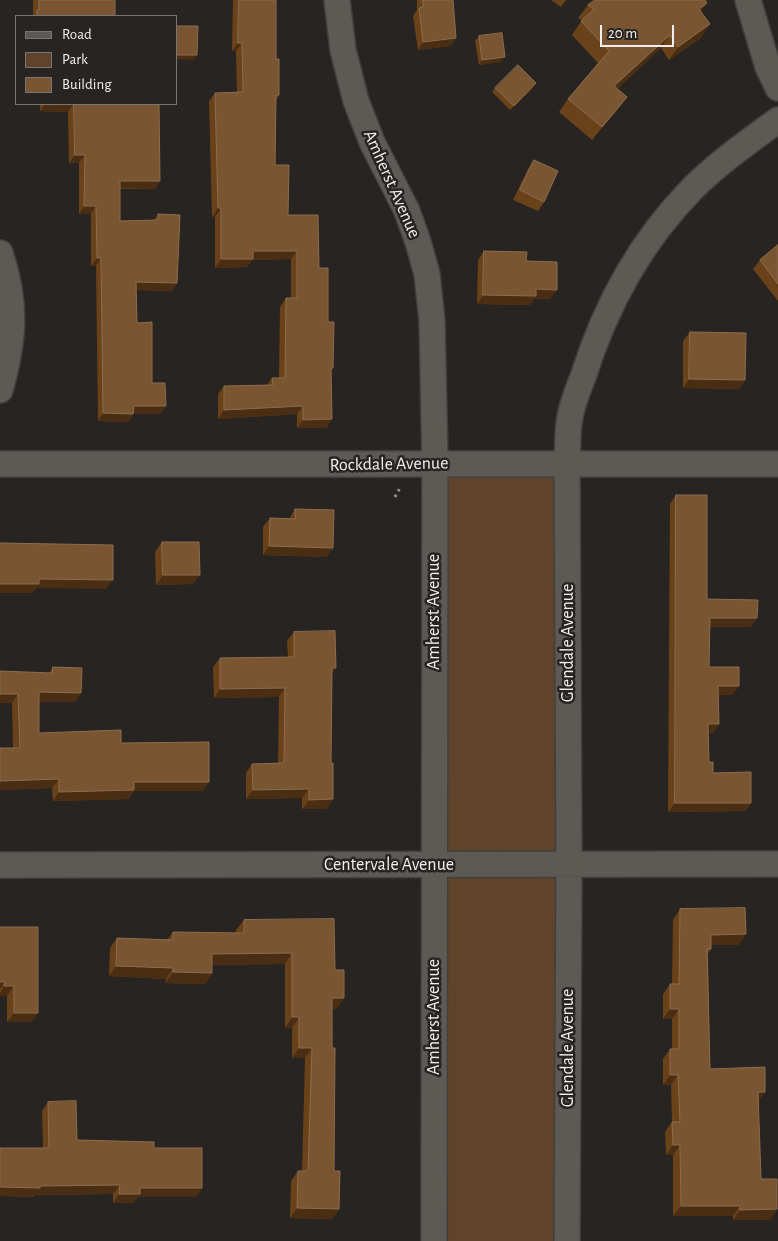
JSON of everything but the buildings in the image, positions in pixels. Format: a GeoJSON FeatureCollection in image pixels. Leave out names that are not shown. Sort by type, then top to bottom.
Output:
{"type":"FeatureCollection","features":[{"type":"Feature","properties":{"kind":"street","name":"Amherst Avenue"},"geometry":{"type":"LineString","coordinates":[[337,0],[343,50],[356,101],[372,142],[407,211],[427,274],[432,321],[435,463],[434,1241]]}},
{"type":"Feature","properties":{"kind":"street"},"geometry":{"type":"LineString","coordinates":[[748,0],[768,67],[778,88]]}},
{"type":"Feature","properties":{"kind":"street","name":"Glendale Avenue"},"geometry":{"type":"LineString","coordinates":[[567,1241],[569,864],[567,462],[570,417],[589,357],[609,308],[632,265],[660,226],[692,189],[724,159],[778,120]]}},
{"type":"Feature","properties":{"kind":"street"},"geometry":{"type":"LineString","coordinates":[[0,253],[10,293],[14,320],[10,356],[0,390]]}},
{"type":"Feature","properties":{"kind":"street","name":"Rockdale Avenue"},"geometry":{"type":"LineString","coordinates":[[0,464],[567,462],[778,464]]}},
{"type":"Feature","properties":{"kind":"street","name":"Centervale Avenue"},"geometry":{"type":"LineString","coordinates":[[0,865],[778,864]]}},
{"type":"Feature","properties":{"kind":"green space"},"geometry":{"type":"Polygon","coordinates":[[[435,463],[567,463],[567,1241],[434,1241],[435,463]]]}}]}
